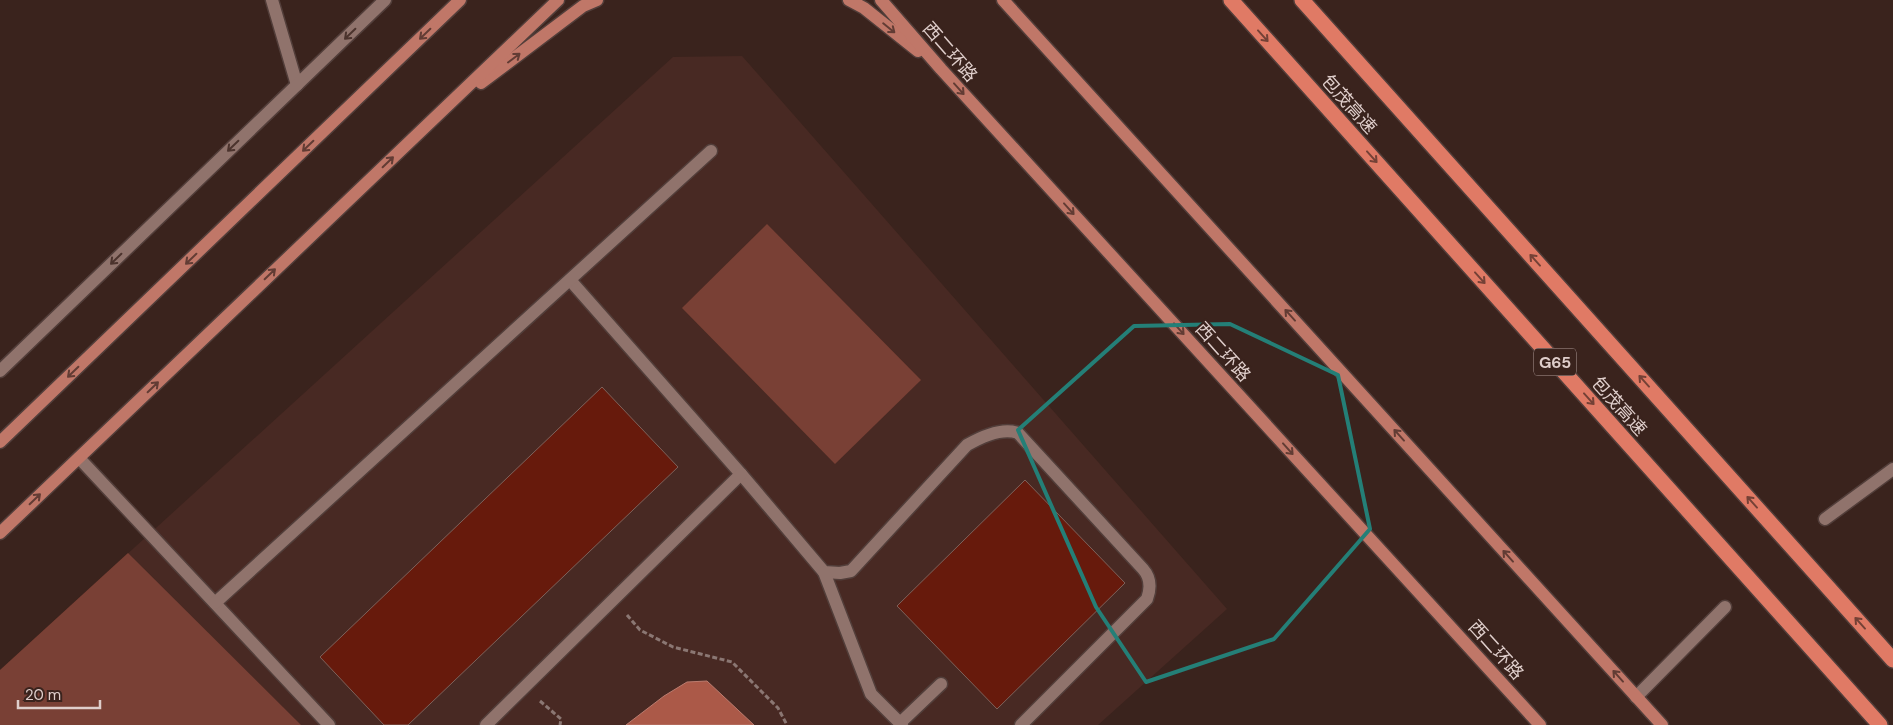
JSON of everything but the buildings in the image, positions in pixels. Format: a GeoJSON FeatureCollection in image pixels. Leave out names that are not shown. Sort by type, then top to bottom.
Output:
{"type":"FeatureCollection","features":[{"type":"Feature","properties":{"kind":"highway","name":"包茂高速"},"geometry":{"type":"LineString","coordinates":[[1231,0],[1880,725]]}},
{"type":"Feature","properties":{"kind":"highway","name":"包茂高速"},"geometry":{"type":"LineString","coordinates":[[1302,0],[1893,660]]}},
{"type":"Feature","properties":{"kind":"main road"},"geometry":{"type":"LineString","coordinates":[[0,442],[460,0]]}},
{"type":"Feature","properties":{"kind":"main road"},"geometry":{"type":"LineString","coordinates":[[0,533],[558,0]]}},
{"type":"Feature","properties":{"kind":"main road"},"geometry":{"type":"LineString","coordinates":[[433,119],[583,6],[597,0]]}},
{"type":"Feature","properties":{"kind":"main road"},"geometry":{"type":"LineString","coordinates":[[850,0],[864,8],[941,69]]}},
{"type":"Feature","properties":{"kind":"main road","name":"西二环路"},"geometry":{"type":"LineString","coordinates":[[881,0],[941,69],[1540,725]]}},
{"type":"Feature","properties":{"kind":"main road"},"geometry":{"type":"LineString","coordinates":[[1003,0],[1662,725]]}},
{"type":"Feature","properties":{"kind":"street"},"geometry":{"type":"LineString","coordinates":[[272,0],[297,85]]}},
{"type":"Feature","properties":{"kind":"street"},"geometry":{"type":"LineString","coordinates":[[0,371],[385,0]]}},
{"type":"Feature","properties":{"kind":"street"},"geometry":{"type":"LineString","coordinates":[[215,603],[711,151]]}},
{"type":"Feature","properties":{"kind":"street"},"geometry":{"type":"LineString","coordinates":[[570,280],[741,474],[824,572],[871,694],[901,724],[941,684]]}},
{"type":"Feature","properties":{"kind":"street"},"geometry":{"type":"LineString","coordinates":[[824,572],[840,574],[851,571],[967,445],[996,433],[1007,431],[1018,433],[1144,569],[1148,575],[1150,586],[1147,598],[1021,725]]}},
{"type":"Feature","properties":{"kind":"street"},"geometry":{"type":"LineString","coordinates":[[79,458],[330,725]]}},
{"type":"Feature","properties":{"kind":"street"},"geometry":{"type":"LineString","coordinates":[[1825,519],[1893,469]]}},
{"type":"Feature","properties":{"kind":"street"},"geometry":{"type":"LineString","coordinates":[[486,725],[741,474]]}},
{"type":"Feature","properties":{"kind":"street"},"geometry":{"type":"LineString","coordinates":[[1636,697],[1725,607]]}},
{"type":"Feature","properties":{"kind":"path"},"geometry":{"type":"LineString","coordinates":[[613,600],[640,630],[673,647],[732,662],[778,708],[787,725]]}},
{"type":"Feature","properties":{"kind":"path"},"geometry":{"type":"LineString","coordinates":[[524,688],[561,719],[560,725]]}},
{"type":"Feature","properties":{"kind":"highlighted area"},"geometry":{"type":"Polygon","coordinates":[[[1230,324],[1338,375],[1370,529],[1274,639],[1146,682],[1096,607],[1018,430],[1134,326],[1230,324]]]}},
{"type":"Feature","properties":{"kind":"shaded area"},"geometry":{"type":"Polygon","coordinates":[[[742,56],[1227,609],[1098,725],[0,725],[0,670],[673,57],[742,56]]]}},
{"type":"Feature","properties":{"kind":"shaded area"},"geometry":{"type":"Polygon","coordinates":[[[767,224],[921,380],[835,464],[682,308],[767,224]]]}},
{"type":"Feature","properties":{"kind":"shaded area"},"geometry":{"type":"Polygon","coordinates":[[[128,553],[301,725],[0,725],[0,670],[128,553]]]}},
{"type":"Feature","properties":{"kind":"shaded area"},"geometry":{"type":"Polygon","coordinates":[[[707,681],[754,725],[626,725],[664,696],[687,682],[707,681]]]}}]}
